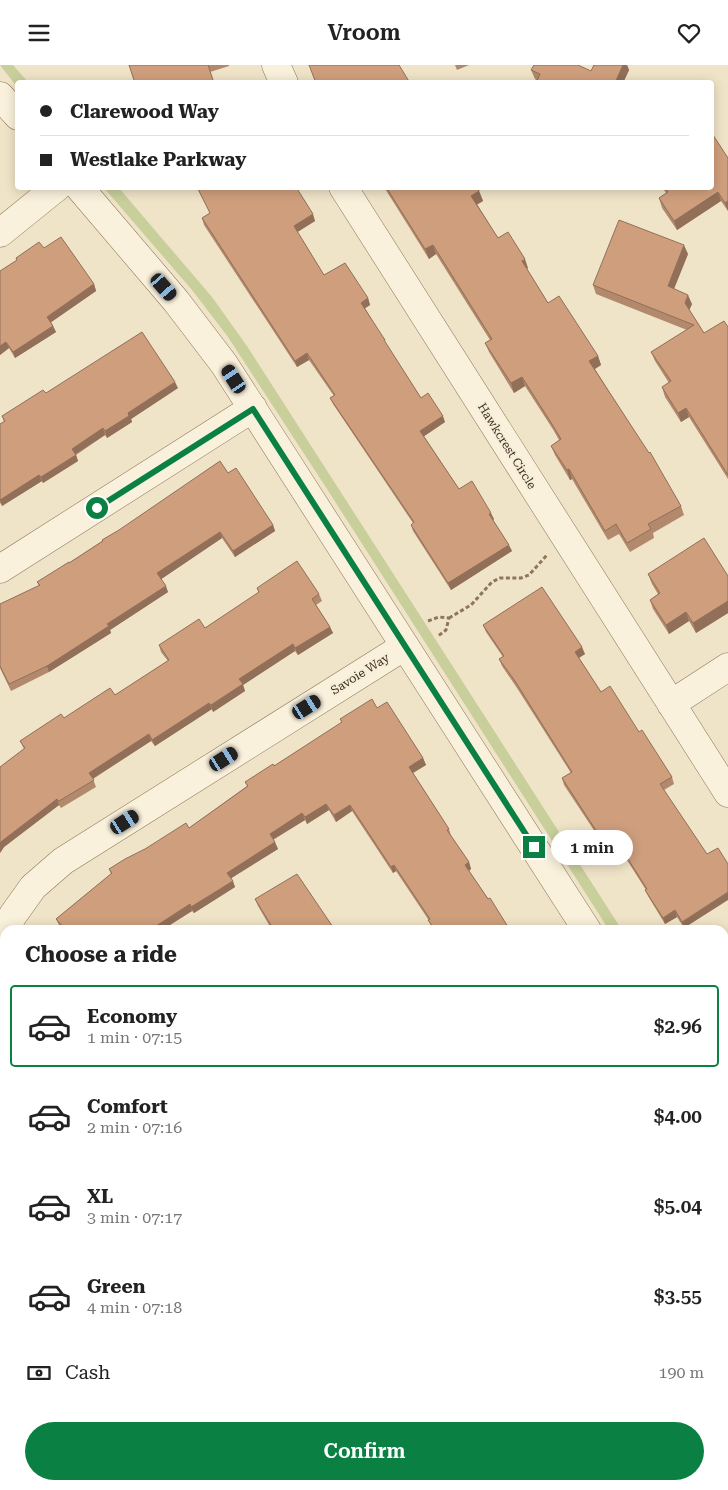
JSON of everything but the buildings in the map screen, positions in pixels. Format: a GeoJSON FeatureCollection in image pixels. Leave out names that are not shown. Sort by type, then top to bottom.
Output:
{"type":"FeatureCollection","features":[{"type":"Feature","properties":{"kind":"street"},"geometry":{"type":"LineString","coordinates":[[276,65],[283,80]]}},
{"type":"Feature","properties":{"kind":"street"},"geometry":{"type":"LineString","coordinates":[[0,96],[15,113]]}},
{"type":"Feature","properties":{"kind":"street"},"geometry":{"type":"LineString","coordinates":[[0,233],[53,190]]}},
{"type":"Feature","properties":{"kind":"street"},"geometry":{"type":"LineString","coordinates":[[83,190],[176,301],[224,364],[584,925]]}},
{"type":"Feature","properties":{"kind":"street","name":"Hawkcrest Circle"},"geometry":{"type":"LineString","coordinates":[[345,190],[728,793]]}},
{"type":"Feature","properties":{"kind":"street"},"geometry":{"type":"LineString","coordinates":[[0,569],[253,409]]}},
{"type":"Feature","properties":{"kind":"street","name":"Savoie Way"},"geometry":{"type":"LineString","coordinates":[[8,925],[33,887],[63,861],[405,646]]}},
{"type":"Feature","properties":{"kind":"street"},"geometry":{"type":"LineString","coordinates":[[671,703],[728,667]]}},
{"type":"Feature","properties":{"kind":"path"},"geometry":{"type":"LineString","coordinates":[[428,621],[439,617],[450,618],[471,605],[492,582],[500,578],[521,578],[529,575],[539,566],[550,551]]}},
{"type":"Feature","properties":{"kind":"path"},"geometry":{"type":"LineString","coordinates":[[438,636],[446,630],[450,618]]}},
{"type":"Feature","properties":{"kind":"green space"},"geometry":{"type":"Polygon","coordinates":[[[0,65],[13,65],[26,80],[15,80],[15,84],[0,65]]]}},
{"type":"Feature","properties":{"kind":"green space"},"geometry":{"type":"Polygon","coordinates":[[[106,190],[121,190],[212,297],[247,346],[619,925],[606,925],[228,337],[192,290],[106,190]]]}},
{"type":"Feature","properties":{"kind":"route"},"geometry":{"type":"LineString","coordinates":[[97,508],[253,409],[534,847]]}}]}
